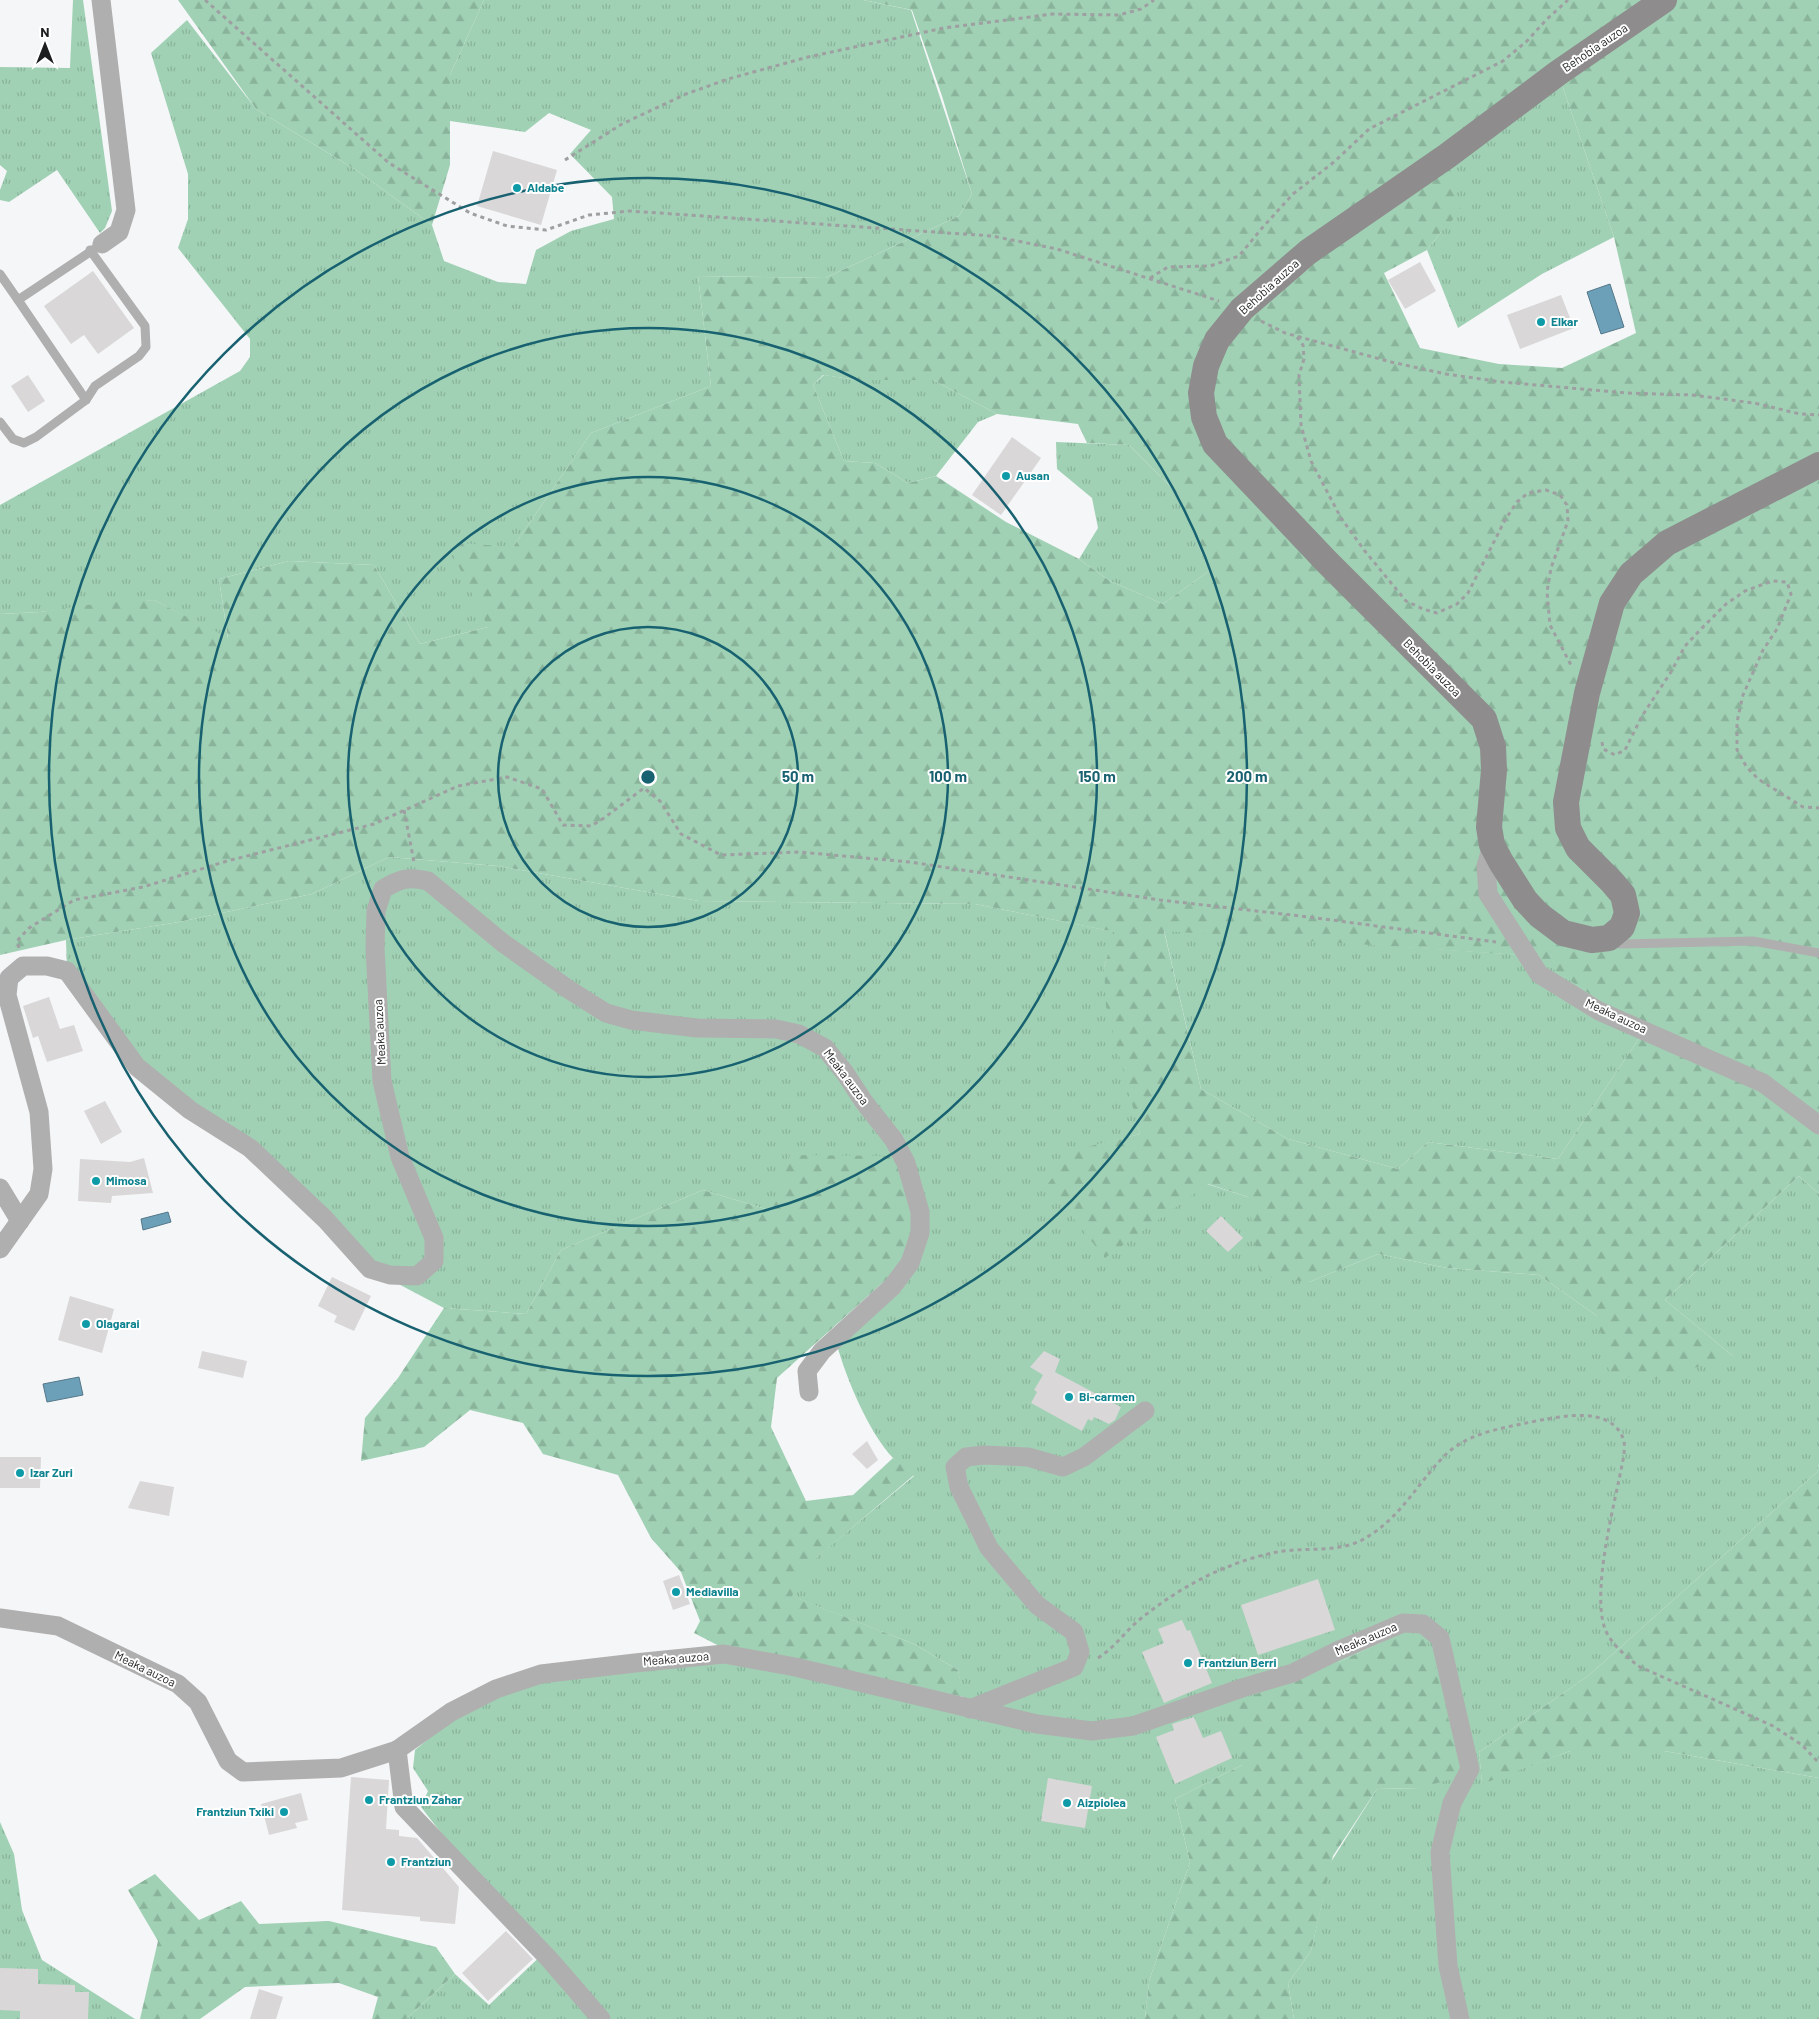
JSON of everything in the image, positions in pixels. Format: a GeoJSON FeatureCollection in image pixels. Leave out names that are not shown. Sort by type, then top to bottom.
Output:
{"type":"FeatureCollection","features":[{"type":"Feature","properties":{"kind":"street"},"geometry":{"type":"LineString","coordinates":[[96,247],[119,232],[126,210],[101,0]]}},
{"type":"Feature","properties":{"kind":"street","name":"Behobia auzoa"},"geometry":{"type":"LineString","coordinates":[[1609,938],[1592,940],[1563,933],[1539,915],[1525,900],[1492,845],[1489,827],[1494,770],[1493,747],[1484,719],[1326,561],[1214,444],[1204,417],[1201,392],[1206,366],[1217,340],[1242,309],[1308,252],[1447,156],[1558,73],[1664,0]]}},
{"type":"Feature","properties":{"kind":"street"},"geometry":{"type":"LineString","coordinates":[[1609,938],[1622,927],[1627,914],[1623,896],[1612,882],[1578,848],[1568,828],[1566,802],[1587,693],[1612,603],[1631,574],[1667,543],[1819,465]]}},
{"type":"Feature","properties":{"kind":"street","name":"Meaka auzoa"},"geometry":{"type":"LineString","coordinates":[[1492,845],[1486,866],[1488,894],[1539,974],[1599,1011],[1763,1083],[1819,1125]]}},
{"type":"Feature","properties":{"kind":"street","name":"Meaka auzoa"},"geometry":{"type":"LineString","coordinates":[[22,966],[47,966],[67,971],[137,1067],[190,1110],[250,1148],[325,1219],[370,1269],[390,1275],[417,1276],[434,1261],[434,1238],[400,1158],[382,1081],[375,948],[376,911],[383,889],[399,880],[414,877],[428,881],[503,943],[568,989],[606,1013],[631,1020],[697,1028],[776,1029],[799,1034],[826,1048],[864,1102],[894,1140],[906,1164],[920,1212],[920,1233],[910,1263],[892,1287],[822,1351],[807,1371],[809,1392]]}},
{"type":"Feature","properties":{"kind":"street"},"geometry":{"type":"LineString","coordinates":[[0,1249],[39,1194],[43,1169],[39,1112],[6,995],[9,978],[22,966]]}},
{"type":"Feature","properties":{"kind":"street"},"geometry":{"type":"LineString","coordinates":[[0,1188],[20,1221]]}},
{"type":"Feature","properties":{"kind":"street"},"geometry":{"type":"LineString","coordinates":[[970,1709],[1074,1668],[1080,1652],[1074,1632],[1037,1605],[988,1548],[959,1487],[955,1467],[966,1457],[984,1455],[1028,1457],[1063,1467],[1084,1457],[1145,1411]]}},
{"type":"Feature","properties":{"kind":"street","name":"Meaka auzoa"},"geometry":{"type":"LineString","coordinates":[[0,1618],[58,1626],[178,1684],[198,1702],[228,1761],[243,1772],[341,1768],[397,1750],[452,1712],[496,1690],[541,1674],[724,1654],[795,1667],[1037,1724],[1092,1731],[1133,1726],[1245,1687],[1293,1673],[1337,1651],[1403,1623],[1423,1624],[1440,1638],[1470,1769],[1452,1803],[1440,1852],[1448,1966],[1460,2019]]}},
{"type":"Feature","properties":{"kind":"street"},"geometry":{"type":"LineString","coordinates":[[397,1750],[404,1807],[550,1960],[601,2019]]}},
{"type":"Feature","properties":{"kind":"lane"},"geometry":{"type":"LineString","coordinates":[[0,422],[13,440],[24,443],[36,438],[86,400],[96,386],[139,356],[146,347],[145,326],[96,247],[18,300]]}},
{"type":"Feature","properties":{"kind":"lane"},"geometry":{"type":"LineString","coordinates":[[0,274],[86,400]]}},
{"type":"Feature","properties":{"kind":"lane"},"geometry":{"type":"LineString","coordinates":[[1609,938],[1620,944],[1753,942],[1819,953]]}},
{"type":"Feature","properties":{"kind":"path"},"geometry":{"type":"LineString","coordinates":[[204,0],[390,163],[470,213],[507,226],[546,230],[589,215],[630,211],[992,236],[1057,249],[1242,309],[1285,333],[1391,362],[1446,374],[1502,382],[1627,393],[1692,394],[1754,403],[1800,414],[1819,415]]}},
{"type":"Feature","properties":{"kind":"path"},"geometry":{"type":"LineString","coordinates":[[565,160],[622,124],[686,94],[728,79],[808,57],[944,28],[1053,14],[1119,15],[1141,9],[1154,0]]}},
{"type":"Feature","properties":{"kind":"path"},"geometry":{"type":"LineString","coordinates":[[1149,279],[1168,267],[1210,266],[1239,256],[1294,194],[1334,162],[1369,128],[1503,61],[1527,41],[1568,0]]}},
{"type":"Feature","properties":{"kind":"path"},"geometry":{"type":"LineString","coordinates":[[1296,336],[1304,345],[1304,359],[1299,375],[1301,425],[1312,461],[1326,490],[1352,534],[1406,600],[1422,609],[1437,612],[1457,604],[1468,593],[1505,520],[1517,502],[1528,493],[1546,490],[1560,495],[1567,505],[1568,521],[1551,568],[1548,584],[1550,624],[1587,693]]}},
{"type":"Feature","properties":{"kind":"path"},"geometry":{"type":"LineString","coordinates":[[1601,734],[1603,749],[1615,755],[1626,750],[1642,716],[1671,672],[1685,646],[1702,628],[1726,604],[1745,591],[1772,581],[1787,582],[1791,594],[1777,629],[1763,650],[1743,695],[1737,722],[1737,750],[1746,766],[1758,779],[1803,807],[1819,808]]}},
{"type":"Feature","properties":{"kind":"path"},"geometry":{"type":"LineString","coordinates":[[22,966],[17,942],[29,928],[74,900],[143,887],[227,860],[374,824],[458,786],[507,777],[542,789],[562,825],[591,826],[644,788],[660,801],[681,834],[721,855],[799,852],[910,862],[1160,900],[1309,917],[1521,945]]}},
{"type":"Feature","properties":{"kind":"path"},"geometry":{"type":"LineString","coordinates":[[404,810],[414,860],[414,877]]}},
{"type":"Feature","properties":{"kind":"path"},"geometry":{"type":"LineString","coordinates":[[1074,1668],[1099,1657],[1116,1644],[1138,1621],[1167,1600],[1231,1565],[1276,1552],[1342,1546],[1359,1541],[1380,1530],[1402,1509],[1437,1464],[1458,1445],[1492,1430],[1568,1415],[1589,1416],[1605,1421],[1618,1430],[1624,1443],[1623,1460],[1603,1565],[1601,1614],[1606,1631],[1625,1656],[1638,1666],[1773,1726],[1802,1745],[1819,1763]]}},
{"type":"Feature","properties":{"kind":"green space"},"geometry":{"type":"Polygon","coordinates":[[[73,0],[83,0],[112,211],[105,228],[100,233],[57,170],[9,202],[0,200],[0,190],[7,171],[0,165],[0,67],[70,68],[73,0]]]}},
{"type":"Feature","properties":{"kind":"green space"},"geometry":{"type":"Polygon","coordinates":[[[178,0],[484,0],[450,75],[450,165],[432,225],[356,170],[256,109],[178,0]]]}},
{"type":"Feature","properties":{"kind":"green space"},"geometry":{"type":"Polygon","coordinates":[[[484,0],[863,0],[911,10],[972,194],[959,216],[825,278],[698,276],[711,386],[591,433],[513,547],[488,627],[420,644],[374,565],[289,561],[219,579],[228,639],[154,600],[40,612],[0,614],[0,505],[240,371],[250,357],[250,339],[178,248],[188,219],[188,174],[151,53],[187,20],[256,109],[356,170],[432,225],[444,261],[498,282],[526,284],[536,250],[571,231],[614,219],[612,197],[570,154],[591,130],[549,113],[525,132],[450,121],[450,75],[484,0]]]}},
{"type":"Feature","properties":{"kind":"green space"},"geometry":{"type":"Polygon","coordinates":[[[863,0],[1819,0],[1819,1194],[1799,1176],[1665,1300],[1733,1356],[1659,1379],[1610,1376],[1597,1316],[1539,1275],[1447,1268],[1378,1254],[1309,1282],[1260,1276],[1248,1197],[1208,1184],[1105,1258],[1047,1185],[1074,1150],[1140,1134],[1106,1006],[1104,967],[1115,932],[975,904],[699,901],[498,866],[389,857],[312,894],[179,922],[66,940],[0,955],[0,614],[40,612],[101,603],[154,600],[228,638],[219,579],[289,561],[374,565],[420,644],[488,627],[447,542],[513,547],[591,433],[711,386],[698,276],[825,278],[959,216],[972,194],[942,96],[912,10],[863,0]],[[1558,73],[1447,156],[1461,211],[1427,250],[1384,273],[1420,348],[1499,364],[1562,368],[1636,333],[1614,237],[1558,73]],[[823,375],[813,385],[844,461],[875,463],[908,483],[936,476],[1006,522],[1079,559],[1110,581],[1163,604],[1209,571],[1178,494],[1129,445],[1087,443],[1078,424],[997,414],[933,380],[857,380],[823,375]],[[1164,931],[1201,1089],[1288,1139],[1398,1169],[1428,1142],[1558,1159],[1644,1031],[1534,956],[1164,931]]]}},
{"type":"Feature","properties":{"kind":"green space"},"geometry":{"type":"Polygon","coordinates":[[[1558,73],[1614,237],[1542,274],[1458,328],[1427,250],[1441,232],[1447,156],[1558,73]]]}},
{"type":"Feature","properties":{"kind":"green space"},"geometry":{"type":"Polygon","coordinates":[[[824,375],[857,380],[933,380],[997,414],[978,422],[936,476],[908,483],[875,463],[844,461],[813,385],[824,375]]]}},
{"type":"Feature","properties":{"kind":"green space"},"geometry":{"type":"Polygon","coordinates":[[[1056,442],[1129,445],[1178,494],[1209,571],[1163,604],[1110,581],[1079,559],[1098,528],[1092,498],[1057,469],[1056,442]]]}},
{"type":"Feature","properties":{"kind":"green space"},"geometry":{"type":"Polygon","coordinates":[[[389,857],[498,866],[699,901],[975,904],[1116,932],[1104,967],[1140,1134],[1074,1151],[1104,1257],[1207,1184],[1248,1197],[1309,1282],[1378,1254],[1447,1268],[1539,1275],[1597,1316],[1733,1356],[1665,1300],[1799,1176],[1819,1194],[1819,1464],[1817,1472],[1588,1676],[1479,1752],[1482,1783],[1570,1751],[1664,1751],[1819,1778],[1819,2019],[1294,2019],[1288,1983],[1311,1951],[1331,1862],[1377,1789],[1420,1788],[1386,1640],[1339,1662],[1242,1765],[1175,1799],[1190,1862],[1149,1981],[1145,2019],[406,2019],[455,1974],[489,2005],[549,1948],[449,1843],[421,1807],[428,1791],[413,1768],[415,1750],[455,1717],[499,1693],[545,1680],[722,1657],[966,1712],[958,1670],[914,1644],[791,1596],[806,1566],[914,1476],[895,1461],[875,1434],[852,1389],[837,1345],[912,1273],[772,1211],[703,1190],[561,1250],[526,1314],[444,1308],[370,1269],[250,1148],[137,1067],[67,971],[66,940],[179,922],[312,894],[389,857]]]}},
{"type":"Feature","properties":{"kind":"green space"},"geometry":{"type":"Polygon","coordinates":[[[1164,930],[1535,956],[1644,1031],[1558,1159],[1428,1142],[1398,1169],[1288,1139],[1201,1089],[1164,930]]]}},
{"type":"Feature","properties":{"kind":"green space"},"geometry":{"type":"Polygon","coordinates":[[[790,1155],[895,1156],[913,1205],[913,1237],[899,1268],[777,1378],[771,1427],[806,1501],[853,1495],[893,1458],[914,1475],[807,1566],[792,1596],[914,1644],[958,1670],[964,1697],[725,1649],[694,1633],[700,1621],[681,1572],[651,1538],[618,1475],[543,1454],[523,1423],[470,1410],[424,1447],[361,1461],[365,1418],[398,1378],[444,1308],[526,1314],[561,1250],[703,1190],[772,1211],[790,1155]]]}},
{"type":"Feature","properties":{"kind":"green space"},"geometry":{"type":"Polygon","coordinates":[[[1819,1464],[1819,1778],[1664,1751],[1570,1751],[1482,1784],[1479,1752],[1588,1676],[1817,1472],[1819,1464]]]}},
{"type":"Feature","properties":{"kind":"green space"},"geometry":{"type":"Polygon","coordinates":[[[1424,1631],[1443,1696],[1462,1776],[1420,1788],[1377,1789],[1333,1856],[1311,1951],[1288,1983],[1294,2019],[1145,2019],[1149,1981],[1190,1862],[1175,1799],[1242,1765],[1223,1707],[1339,1662],[1386,1640],[1424,1631]]]}},
{"type":"Feature","properties":{"kind":"green space"},"geometry":{"type":"Polygon","coordinates":[[[0,1822],[14,1854],[22,1910],[42,1960],[135,2019],[0,2019],[0,1822]]]}},
{"type":"Feature","properties":{"kind":"green space"},"geometry":{"type":"Polygon","coordinates":[[[155,1874],[199,1920],[241,1901],[259,1924],[329,1921],[436,1947],[455,1974],[406,2019],[372,2019],[378,1997],[339,1983],[245,1987],[200,2019],[140,2019],[158,1941],[128,1890],[155,1874]]]}},
{"type":"Feature","properties":{"kind":"water"},"geometry":{"type":"Polygon","coordinates":[[[1610,284],[1624,327],[1601,334],[1587,292],[1610,284]]]}},
{"type":"Feature","properties":{"kind":"water"},"geometry":{"type":"Polygon","coordinates":[[[168,1212],[171,1222],[143,1230],[141,1219],[168,1212]]]}},
{"type":"Feature","properties":{"kind":"water"},"geometry":{"type":"Polygon","coordinates":[[[79,1377],[83,1395],[47,1402],[43,1384],[79,1377]]]}},
{"type":"Feature","properties":{"kind":"building","name":"Aldabe"},"geometry":{"type":"Polygon","coordinates":[[[493,151],[557,170],[541,225],[477,206],[493,151]]]}},
{"type":"Feature","properties":{"kind":"building"},"geometry":{"type":"Polygon","coordinates":[[[1420,262],[1436,291],[1405,309],[1388,280],[1420,262]]]}},
{"type":"Feature","properties":{"kind":"building"},"geometry":{"type":"Polygon","coordinates":[[[93,271],[134,328],[98,354],[84,335],[71,344],[44,306],[93,271]]]}},
{"type":"Feature","properties":{"kind":"building","name":"Elkar"},"geometry":{"type":"Polygon","coordinates":[[[1561,295],[1574,328],[1520,349],[1507,315],[1561,295]]]}},
{"type":"Feature","properties":{"kind":"building"},"geometry":{"type":"Polygon","coordinates":[[[28,375],[45,401],[28,412],[11,386],[28,375]]]}},
{"type":"Feature","properties":{"kind":"building","name":"Ausan"},"geometry":{"type":"Polygon","coordinates":[[[1012,437],[1041,458],[1001,515],[972,495],[1012,437]]]}},
{"type":"Feature","properties":{"kind":"building"},"geometry":{"type":"Polygon","coordinates":[[[49,997],[60,1029],[74,1025],[83,1051],[47,1062],[38,1036],[33,1038],[23,1006],[49,997]]]}},
{"type":"Feature","properties":{"kind":"building"},"geometry":{"type":"Polygon","coordinates":[[[105,1101],[122,1132],[101,1144],[84,1111],[105,1101]]]}},
{"type":"Feature","properties":{"kind":"building"},"geometry":{"type":"Polygon","coordinates":[[[144,1158],[153,1193],[112,1196],[111,1203],[78,1201],[80,1159],[130,1162],[144,1158]]]}},
{"type":"Feature","properties":{"kind":"building"},"geometry":{"type":"Polygon","coordinates":[[[1221,1216],[1243,1238],[1228,1252],[1206,1231],[1221,1216]]]}},
{"type":"Feature","properties":{"kind":"building"},"geometry":{"type":"Polygon","coordinates":[[[332,1277],[371,1296],[354,1331],[334,1322],[337,1316],[318,1306],[332,1277]]]}},
{"type":"Feature","properties":{"kind":"building","name":"Olagarai"},"geometry":{"type":"Polygon","coordinates":[[[70,1296],[114,1309],[102,1353],[58,1340],[70,1296]]]}},
{"type":"Feature","properties":{"kind":"building"},"geometry":{"type":"Polygon","coordinates":[[[202,1351],[247,1361],[243,1378],[198,1368],[202,1351]]]}},
{"type":"Feature","properties":{"kind":"building","name":"Bi-carmen"},"geometry":{"type":"Polygon","coordinates":[[[1044,1351],[1060,1359],[1055,1372],[1121,1407],[1115,1420],[1109,1424],[1094,1417],[1092,1421],[1088,1419],[1082,1431],[1031,1403],[1037,1392],[1034,1390],[1043,1375],[1030,1367],[1044,1351]]]}},
{"type":"Feature","properties":{"kind":"building"},"geometry":{"type":"Polygon","coordinates":[[[867,1441],[878,1460],[867,1469],[852,1454],[867,1441]]]}},
{"type":"Feature","properties":{"kind":"building","name":"Izar Zuri"},"geometry":{"type":"Polygon","coordinates":[[[0,1457],[41,1457],[40,1488],[0,1488],[0,1457]]]}},
{"type":"Feature","properties":{"kind":"building"},"geometry":{"type":"Polygon","coordinates":[[[140,1481],[174,1487],[169,1516],[128,1508],[140,1481]]]}},
{"type":"Feature","properties":{"kind":"building","name":"Mediavilla"},"geometry":{"type":"Polygon","coordinates":[[[679,1575],[690,1604],[673,1610],[663,1581],[679,1575]]]}},
{"type":"Feature","properties":{"kind":"building"},"geometry":{"type":"Polygon","coordinates":[[[1318,1579],[1335,1630],[1258,1655],[1241,1605],[1318,1579]]]}},
{"type":"Feature","properties":{"kind":"building","name":"Frantziun Berri"},"geometry":{"type":"Polygon","coordinates":[[[1182,1620],[1187,1631],[1190,1630],[1212,1683],[1164,1703],[1142,1652],[1164,1643],[1158,1629],[1182,1620]]]}},
{"type":"Feature","properties":{"kind":"building"},"geometry":{"type":"Polygon","coordinates":[[[1194,1717],[1203,1738],[1221,1731],[1232,1758],[1175,1784],[1156,1737],[1174,1730],[1172,1724],[1194,1717]]]}},
{"type":"Feature","properties":{"kind":"building","name":"Frantziun"},"geometry":{"type":"Polygon","coordinates":[[[351,1777],[389,1780],[386,1829],[399,1830],[399,1836],[417,1838],[459,1887],[455,1924],[420,1921],[420,1917],[342,1910],[351,1777]]]}},
{"type":"Feature","properties":{"kind":"building","name":"Aizpiolea"},"geometry":{"type":"Polygon","coordinates":[[[1048,1778],[1092,1786],[1085,1828],[1041,1821],[1048,1778]]]}},
{"type":"Feature","properties":{"kind":"building","name":"Frantziun Txiki"},"geometry":{"type":"Polygon","coordinates":[[[301,1793],[308,1820],[295,1823],[297,1828],[269,1835],[261,1804],[301,1793]]]}},
{"type":"Feature","properties":{"kind":"building"},"geometry":{"type":"Polygon","coordinates":[[[506,1931],[533,1959],[488,2001],[462,1973],[506,1931]]]}},
{"type":"Feature","properties":{"kind":"building"},"geometry":{"type":"Polygon","coordinates":[[[0,1968],[38,1969],[38,1984],[75,1985],[75,1992],[89,1992],[88,2019],[20,2019],[20,2011],[0,2010],[0,1968]]]}},
{"type":"Feature","properties":{"kind":"building"},"geometry":{"type":"Polygon","coordinates":[[[259,1989],[283,1997],[276,2019],[250,2019],[259,1989]]]}},
{"type":"Feature","properties":{"kind":"place","name":"Aldabe"},"geometry":{"type":"Point","coordinates":[517,188]}},
{"type":"Feature","properties":{"kind":"place","name":"Elkar"},"geometry":{"type":"Point","coordinates":[1541,322]}},
{"type":"Feature","properties":{"kind":"place","name":"Ausan"},"geometry":{"type":"Point","coordinates":[1006,476]}},
{"type":"Feature","properties":{"kind":"place","name":"Mimosa"},"geometry":{"type":"Point","coordinates":[96,1181]}},
{"type":"Feature","properties":{"kind":"place","name":"Olagarai"},"geometry":{"type":"Point","coordinates":[86,1324]}},
{"type":"Feature","properties":{"kind":"place","name":"Bi-carmen"},"geometry":{"type":"Point","coordinates":[1069,1397]}},
{"type":"Feature","properties":{"kind":"place","name":"Izar Zuri"},"geometry":{"type":"Point","coordinates":[20,1473]}},
{"type":"Feature","properties":{"kind":"place","name":"Mediavilla"},"geometry":{"type":"Point","coordinates":[676,1592]}},
{"type":"Feature","properties":{"kind":"place","name":"Frantziun Berri"},"geometry":{"type":"Point","coordinates":[1188,1663]}},
{"type":"Feature","properties":{"kind":"place","name":"Frantziun Zahar"},"geometry":{"type":"Point","coordinates":[369,1800]}},
{"type":"Feature","properties":{"kind":"place","name":"Aizpiolea"},"geometry":{"type":"Point","coordinates":[1067,1803]}},
{"type":"Feature","properties":{"kind":"place","name":"Frantziun Txiki"},"geometry":{"type":"Point","coordinates":[284,1812]}},
{"type":"Feature","properties":{"kind":"place","name":"Frantziun"},"geometry":{"type":"Point","coordinates":[391,1862]}}]}
